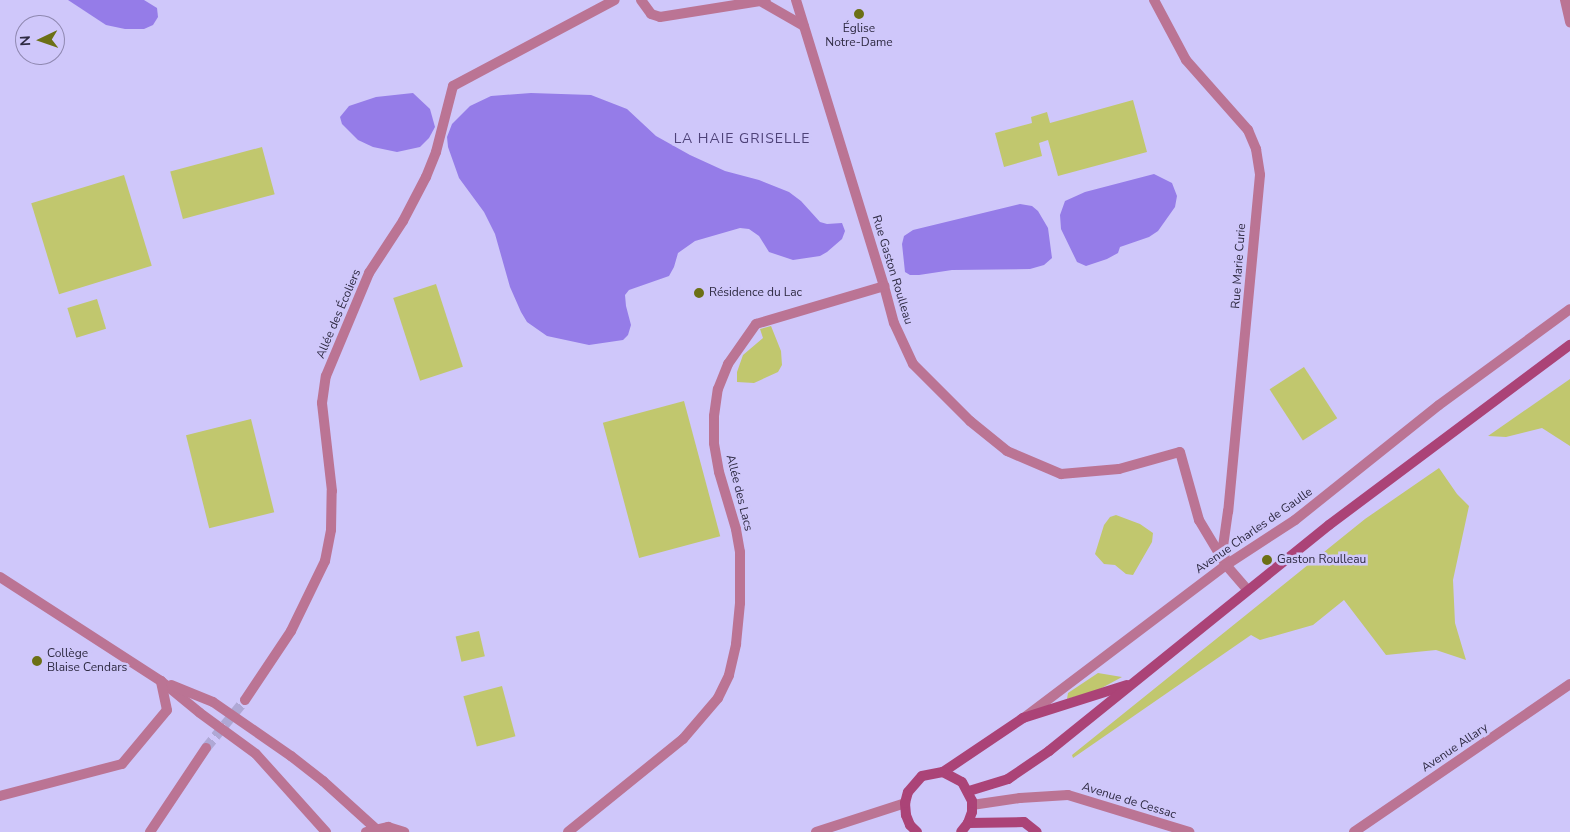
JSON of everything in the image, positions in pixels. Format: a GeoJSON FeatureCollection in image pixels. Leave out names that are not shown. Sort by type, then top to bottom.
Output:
{"type":"FeatureCollection","features":[{"type":"Feature","properties":{"kind":"street","name":"Allée des Écoliers"},"geometry":{"type":"LineString","coordinates":[[245,700],[291,631],[325,560],[331,530],[332,491],[322,403],[326,376],[369,273],[403,221],[426,177],[436,152],[453,86],[615,0]]}},
{"type":"Feature","properties":{"kind":"street"},"geometry":{"type":"LineString","coordinates":[[641,0],[652,14],[660,17],[764,1],[804,26]]}},
{"type":"Feature","properties":{"kind":"street","name":"Rue Gaston Roulleau"},"geometry":{"type":"LineString","coordinates":[[796,0],[894,323],[913,364],[970,421],[1007,452],[1061,474],[1119,469],[1180,452],[1200,520],[1226,565]]}},
{"type":"Feature","properties":{"kind":"street","name":"Rue Marie Curie"},"geometry":{"type":"LineString","coordinates":[[1154,0],[1186,60],[1248,130],[1256,149],[1260,175],[1229,501],[1223,545],[1226,565]]}},
{"type":"Feature","properties":{"kind":"street"},"geometry":{"type":"LineString","coordinates":[[1565,0],[1570,22]]}},
{"type":"Feature","properties":{"kind":"street","name":"Allée des Lacs"},"geometry":{"type":"LineString","coordinates":[[568,832],[683,739],[718,698],[729,675],[736,644],[740,603],[740,552],[736,530],[719,472],[714,443],[714,416],[718,388],[728,364],[756,324],[884,286]]}},
{"type":"Feature","properties":{"kind":"street","name":"Avenue Charles de Gaulle"},"geometry":{"type":"LineString","coordinates":[[905,803],[908,792],[922,776],[943,772],[1022,718],[1226,565],[1295,520],[1439,405],[1570,308]]}},
{"type":"Feature","properties":{"kind":"street","name":"Avenue Charles de Gaulle"},"geometry":{"type":"LineString","coordinates":[[969,790],[1008,779],[1049,751],[1329,525],[1570,345]]}},
{"type":"Feature","properties":{"kind":"street"},"geometry":{"type":"LineString","coordinates":[[1226,565],[1248,590]]}},
{"type":"Feature","properties":{"kind":"street"},"geometry":{"type":"LineString","coordinates":[[0,577],[161,681],[200,713],[256,754],[326,832]]}},
{"type":"Feature","properties":{"kind":"street"},"geometry":{"type":"LineString","coordinates":[[0,796],[122,764],[167,710],[161,681]]}},
{"type":"Feature","properties":{"kind":"street"},"geometry":{"type":"LineString","coordinates":[[161,681],[213,702],[291,756],[324,781],[371,830],[388,827],[404,832]]}},
{"type":"Feature","properties":{"kind":"street","name":"Avenue Charles de Gaulle"},"geometry":{"type":"LineString","coordinates":[[1022,718],[1135,682]]}},
{"type":"Feature","properties":{"kind":"street","name":"Avenue Allary"},"geometry":{"type":"LineString","coordinates":[[1354,832],[1570,684]]}},
{"type":"Feature","properties":{"kind":"street"},"geometry":{"type":"LineString","coordinates":[[150,832],[206,748]]}},
{"type":"Feature","properties":{"kind":"street"},"geometry":{"type":"LineString","coordinates":[[943,772],[962,782],[969,790],[972,805],[968,823],[960,832]]}},
{"type":"Feature","properties":{"kind":"street","name":"Avenue de Cessac"},"geometry":{"type":"LineString","coordinates":[[972,805],[1020,798],[1068,795],[1189,832]]}},
{"type":"Feature","properties":{"kind":"street"},"geometry":{"type":"LineString","coordinates":[[816,832],[905,803],[910,825],[917,832]]}},
{"type":"Feature","properties":{"kind":"street"},"geometry":{"type":"LineString","coordinates":[[968,823],[1024,822],[1037,832]]}},
{"type":"Feature","properties":{"kind":"green space"},"geometry":{"type":"Polygon","coordinates":[[[1133,100],[1147,152],[1058,176],[1048,140],[1039,143],[1042,156],[1004,167],[995,133],[1032,123],[1031,117],[1047,112],[1050,123],[1133,100]]]}},
{"type":"Feature","properties":{"kind":"green space"},"geometry":{"type":"Polygon","coordinates":[[[262,147],[275,194],[183,219],[170,172],[262,147]]]}},
{"type":"Feature","properties":{"kind":"green space"},"geometry":{"type":"Polygon","coordinates":[[[124,175],[152,266],[59,294],[31,203],[124,175]]]}},
{"type":"Feature","properties":{"kind":"green space"},"geometry":{"type":"Polygon","coordinates":[[[436,284],[463,367],[420,381],[393,298],[436,284]]]}},
{"type":"Feature","properties":{"kind":"green space"},"geometry":{"type":"Polygon","coordinates":[[[97,299],[106,329],[76,338],[67,308],[97,299]]]}},
{"type":"Feature","properties":{"kind":"green space"},"geometry":{"type":"Polygon","coordinates":[[[771,326],[781,351],[782,365],[778,372],[754,383],[737,382],[737,372],[743,355],[763,338],[760,329],[771,326]]]}},
{"type":"Feature","properties":{"kind":"green space"},"geometry":{"type":"Polygon","coordinates":[[[1304,367],[1337,418],[1303,440],[1270,389],[1304,367]]]}},
{"type":"Feature","properties":{"kind":"green space"},"geometry":{"type":"Polygon","coordinates":[[[1570,379],[1570,446],[1542,428],[1506,437],[1488,436],[1570,379]]]}},
{"type":"Feature","properties":{"kind":"green space"},"geometry":{"type":"Polygon","coordinates":[[[684,401],[720,536],[639,558],[603,423],[684,401]]]}},
{"type":"Feature","properties":{"kind":"green space"},"geometry":{"type":"Polygon","coordinates":[[[251,419],[274,512],[209,528],[186,435],[251,419]]]}},
{"type":"Feature","properties":{"kind":"green space"},"geometry":{"type":"Polygon","coordinates":[[[1439,468],[1457,494],[1469,506],[1453,580],[1455,623],[1466,660],[1436,650],[1386,655],[1344,600],[1313,625],[1260,640],[1251,635],[1073,758],[1072,755],[1365,519],[1439,468]]]}},
{"type":"Feature","properties":{"kind":"green space"},"geometry":{"type":"Polygon","coordinates":[[[1116,515],[1140,524],[1153,533],[1152,542],[1133,575],[1126,574],[1115,565],[1104,564],[1095,554],[1104,525],[1110,517],[1116,515]]]}},
{"type":"Feature","properties":{"kind":"green space"},"geometry":{"type":"Polygon","coordinates":[[[479,631],[485,656],[461,662],[456,636],[479,631]]]}},
{"type":"Feature","properties":{"kind":"green space"},"geometry":{"type":"Polygon","coordinates":[[[1098,673],[1122,677],[1098,690],[1067,699],[1068,693],[1098,673]]]}},
{"type":"Feature","properties":{"kind":"green space"},"geometry":{"type":"Polygon","coordinates":[[[502,686],[515,736],[477,747],[463,696],[502,686]]]}},
{"type":"Feature","properties":{"kind":"shaded area"},"geometry":{"type":"Polygon","coordinates":[[[68,0],[144,0],[157,8],[158,17],[153,25],[144,29],[125,29],[106,25],[68,0]]]}},
{"type":"Feature","properties":{"kind":"shaded area"},"geometry":{"type":"Polygon","coordinates":[[[413,93],[430,109],[435,127],[429,138],[420,147],[397,152],[373,147],[358,140],[342,124],[340,117],[349,106],[376,97],[413,93]]]}},
{"type":"Feature","properties":{"kind":"shaded area"},"geometry":{"type":"Polygon","coordinates":[[[531,93],[591,95],[627,109],[656,136],[690,155],[725,171],[759,180],[789,192],[801,201],[820,222],[827,224],[842,223],[845,231],[842,239],[820,256],[793,260],[769,252],[759,236],[749,229],[740,228],[695,241],[678,253],[669,276],[629,290],[625,295],[631,325],[628,335],[623,340],[589,345],[547,336],[527,322],[521,312],[510,287],[495,234],[484,212],[459,178],[448,147],[447,137],[452,124],[470,106],[491,96],[531,93]]]}},
{"type":"Feature","properties":{"kind":"shaded area"},"geometry":{"type":"Polygon","coordinates":[[[1154,174],[1172,183],[1177,196],[1175,207],[1158,231],[1149,237],[1120,247],[1118,253],[1107,259],[1086,266],[1077,262],[1061,229],[1060,215],[1065,201],[1085,192],[1154,174]]]}},
{"type":"Feature","properties":{"kind":"shaded area"},"geometry":{"type":"Polygon","coordinates":[[[1020,204],[1032,206],[1038,211],[1048,228],[1052,258],[1044,265],[1030,269],[952,270],[919,275],[910,275],[905,272],[902,244],[904,236],[913,230],[1020,204]]]}},
{"type":"Feature","properties":{"kind":"tunnel"},"geometry":{"type":"LineString","coordinates":[[206,748],[245,700]]}},
{"type":"Feature","properties":{"kind":"place","name":"Église Notre-Dame"},"geometry":{"type":"Point","coordinates":[859,14]}},
{"type":"Feature","properties":{"kind":"place","name":"Résidence du Lac"},"geometry":{"type":"Point","coordinates":[699,293]}},
{"type":"Feature","properties":{"kind":"place","name":"Gaston Roulleau"},"geometry":{"type":"Point","coordinates":[1267,560]}},
{"type":"Feature","properties":{"kind":"place","name":"Collège Blaise Cendars"},"geometry":{"type":"Point","coordinates":[37,661]}},
{"type":"Feature","properties":{"kind":"district","name":"LA HAIE GRISELLE"},"geometry":{"type":"Point","coordinates":[742,139]}}]}
